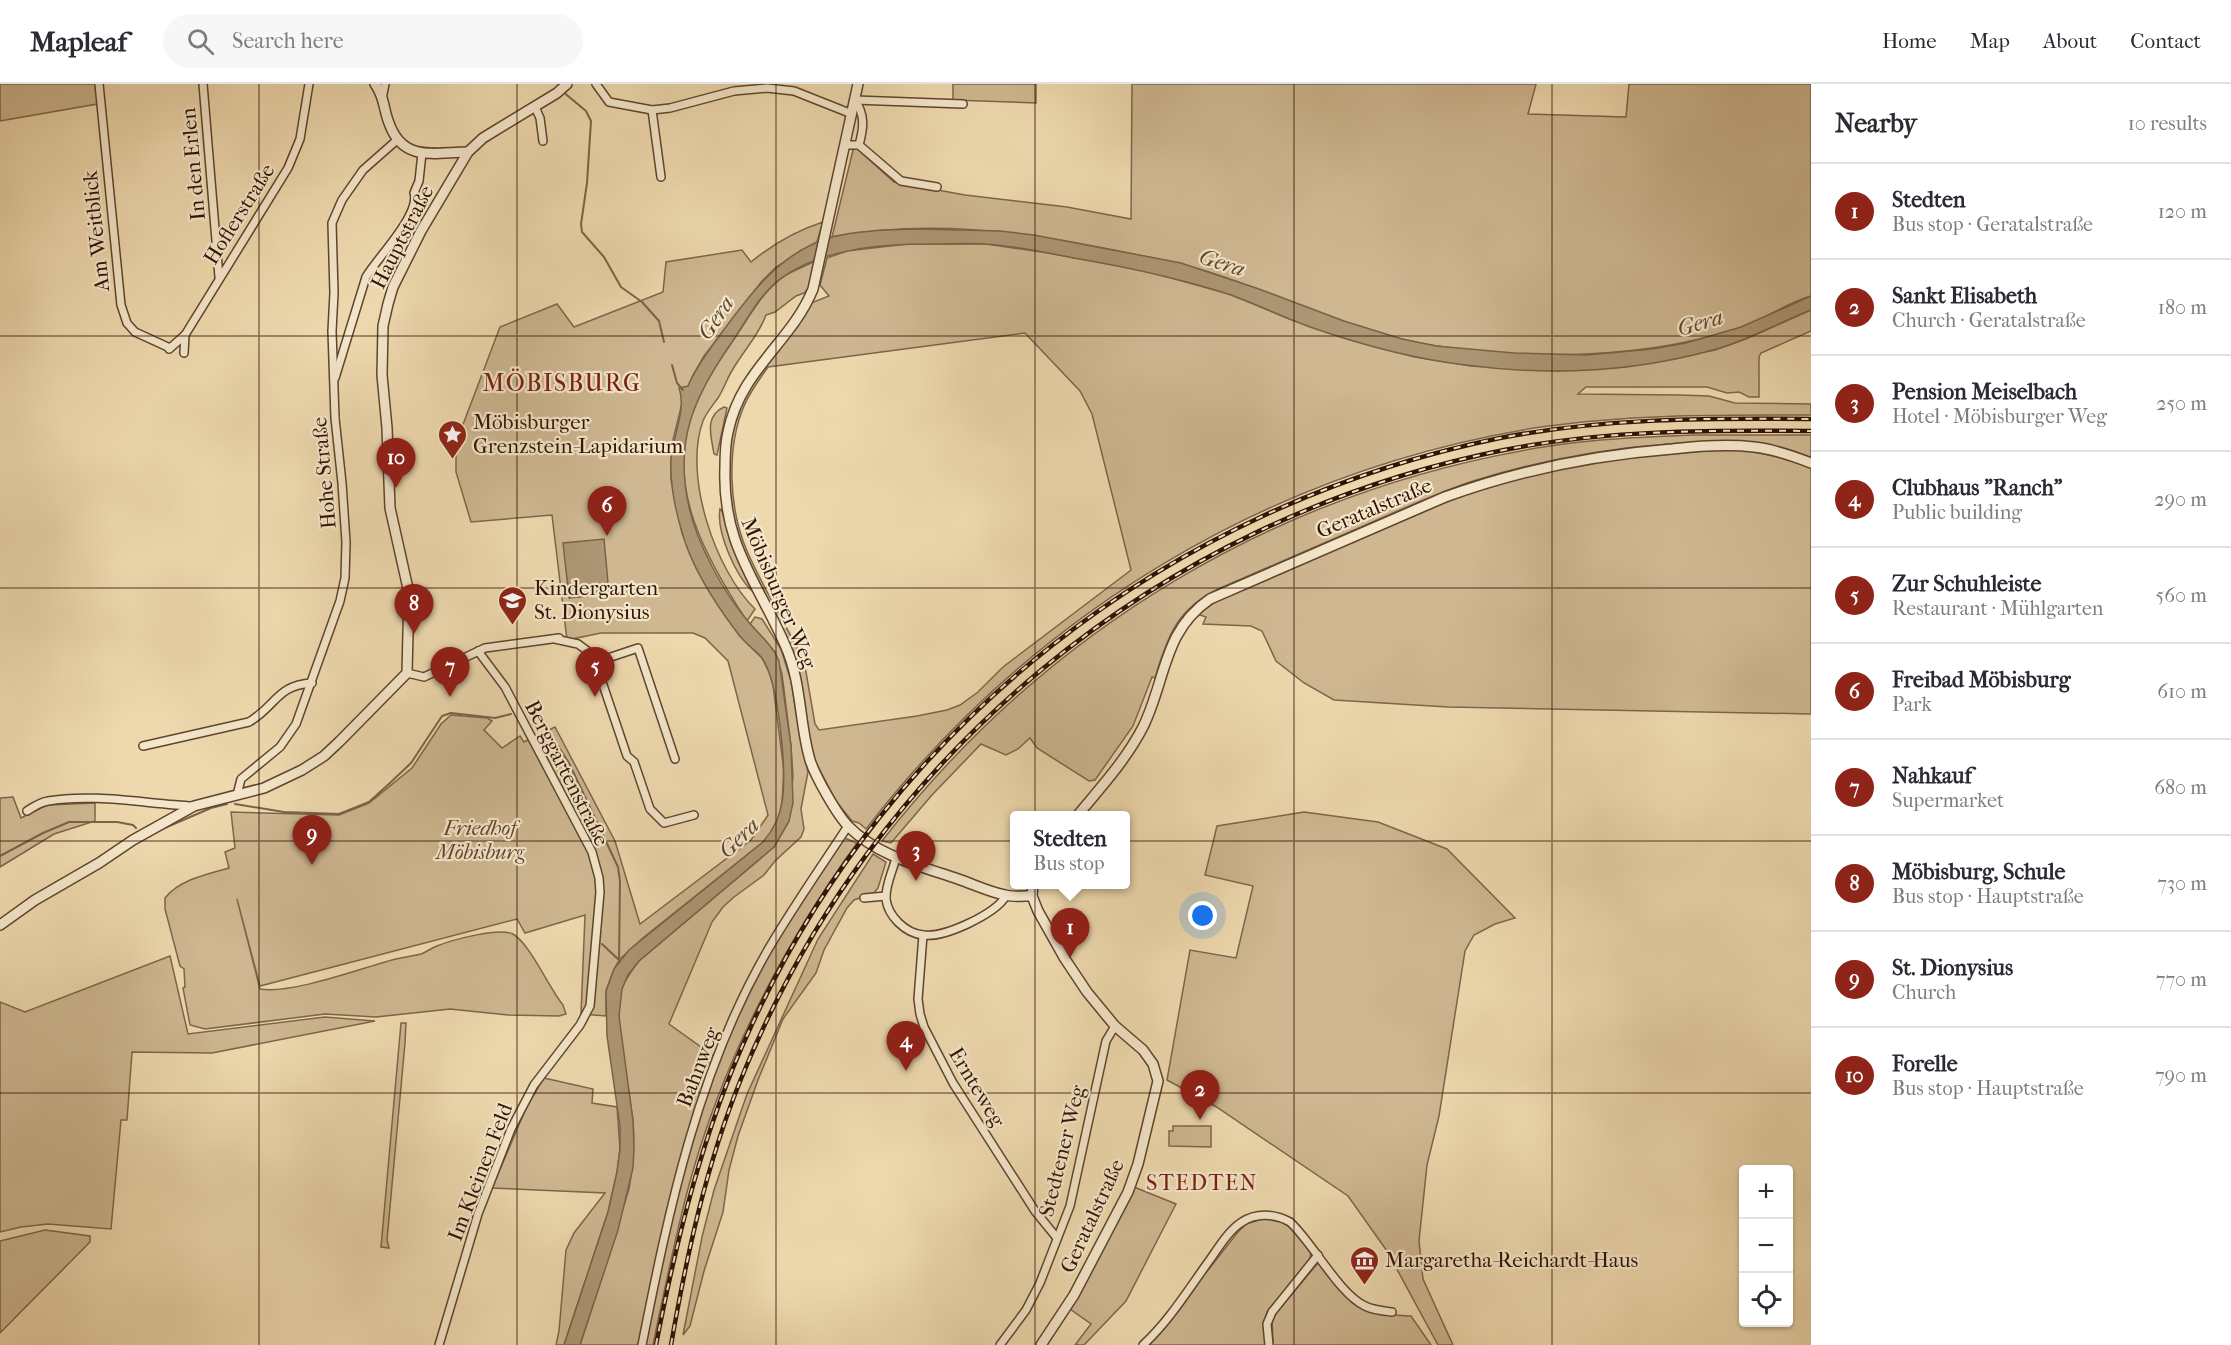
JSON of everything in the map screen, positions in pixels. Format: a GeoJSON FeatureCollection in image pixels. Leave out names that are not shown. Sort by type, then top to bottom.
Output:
{"type":"FeatureCollection","features":[{"type":"Feature","properties":{"kind":"street","name":"Am Weitblick"},"geometry":{"type":"LineString","coordinates":[[99,84],[121,305],[127,323],[135,332],[170,348]]}},
{"type":"Feature","properties":{"kind":"street","name":"In den Erlen"},"geometry":{"type":"LineString","coordinates":[[203,84],[219,277]]}},
{"type":"Feature","properties":{"kind":"street","name":"Hoflerstraße"},"geometry":{"type":"LineString","coordinates":[[170,348],[184,335],[288,168],[300,139],[309,84]]}},
{"type":"Feature","properties":{"kind":"street"},"geometry":{"type":"LineString","coordinates":[[375,84],[383,94]]}},
{"type":"Feature","properties":{"kind":"street"},"geometry":{"type":"LineString","coordinates":[[385,84],[383,94],[388,122],[397,140],[407,148],[422,153],[468,152]]}},
{"type":"Feature","properties":{"kind":"street"},"geometry":{"type":"LineString","coordinates":[[596,84],[609,102],[652,110],[670,108],[734,91],[767,88],[794,91],[852,114]]}},
{"type":"Feature","properties":{"kind":"street","name":"Möbisburger Weg"},"geometry":{"type":"LineString","coordinates":[[858,84],[817,274],[808,301],[799,316],[758,367],[739,400],[727,440],[725,501],[730,527],[738,549],[786,647],[798,684],[806,741],[814,772],[848,826],[877,848],[896,858],[1006,896],[1032,896]]}},
{"type":"Feature","properties":{"kind":"street","name":"Hauptstraße"},"geometry":{"type":"LineString","coordinates":[[407,673],[409,593],[390,508],[387,428],[382,375],[383,326],[393,287],[421,231],[468,152],[483,138],[563,88]]}},
{"type":"Feature","properties":{"kind":"street"},"geometry":{"type":"LineString","coordinates":[[855,100],[963,104]]}},
{"type":"Feature","properties":{"kind":"street"},"geometry":{"type":"LineString","coordinates":[[855,100],[862,111],[864,125],[859,145]]}},
{"type":"Feature","properties":{"kind":"street"},"geometry":{"type":"LineString","coordinates":[[535,107],[540,118],[543,141]]}},
{"type":"Feature","properties":{"kind":"street"},"geometry":{"type":"LineString","coordinates":[[652,110],[661,177]]}},
{"type":"Feature","properties":{"kind":"street","name":"Hohe Straße"},"geometry":{"type":"LineString","coordinates":[[237,795],[241,779],[280,747],[296,724],[340,601],[345,578],[346,542],[335,418],[332,331],[333,223],[342,200],[363,170],[397,140]]}},
{"type":"Feature","properties":{"kind":"street"},"geometry":{"type":"LineString","coordinates":[[846,145],[859,145],[901,181],[937,187]]}},
{"type":"Feature","properties":{"kind":"street"},"geometry":{"type":"LineString","coordinates":[[334,381],[366,277],[397,236],[413,209],[422,153]]}},
{"type":"Feature","properties":{"kind":"street"},"geometry":{"type":"LineString","coordinates":[[184,335],[184,353]]}},
{"type":"Feature","properties":{"kind":"street","name":"Geratalstraße"},"geometry":{"type":"LineString","coordinates":[[1081,811],[1136,741],[1145,723],[1176,635],[1189,616],[1210,599],[1445,497],[1474,486],[1536,469],[1634,452],[1728,445],[1756,447],[1782,453],[1811,464]]}},
{"type":"Feature","properties":{"kind":"street"},"geometry":{"type":"LineString","coordinates":[[0,925],[35,900],[194,806],[283,780],[324,756],[407,673],[424,676],[492,646],[559,638],[585,648],[596,662],[627,756],[634,762],[650,809],[664,823],[694,815]]}},
{"type":"Feature","properties":{"kind":"street"},"geometry":{"type":"LineString","coordinates":[[596,662],[638,648],[675,759]]}},
{"type":"Feature","properties":{"kind":"street","name":"Berggartenstraße"},"geometry":{"type":"LineString","coordinates":[[478,651],[505,687],[592,852],[600,892],[592,994],[590,1006],[580,1025]]}},
{"type":"Feature","properties":{"kind":"street"},"geometry":{"type":"LineString","coordinates":[[143,746],[249,722],[263,714],[285,690],[296,684],[312,683]]}},
{"type":"Feature","properties":{"kind":"street"},"geometry":{"type":"LineString","coordinates":[[27,811],[46,801],[129,800],[194,806]]}},
{"type":"Feature","properties":{"kind":"street","name":"Bahnweg"},"geometry":{"type":"LineString","coordinates":[[642,1345],[669,1215],[695,1122],[711,1075],[740,1006],[768,949],[848,826]]}},
{"type":"Feature","properties":{"kind":"street"},"geometry":{"type":"LineString","coordinates":[[896,858],[886,896],[888,910],[894,919],[923,936],[937,934],[979,918],[1006,896]]}},
{"type":"Feature","properties":{"kind":"street","name":"Geratalstraße"},"geometry":{"type":"LineString","coordinates":[[1033,889],[1032,896],[1043,921],[1071,969],[1115,1026],[1143,1050],[1154,1064],[1158,1081],[1128,1192],[1074,1295],[1041,1345]]}},
{"type":"Feature","properties":{"kind":"street"},"geometry":{"type":"LineString","coordinates":[[864,898],[886,896]]}},
{"type":"Feature","properties":{"kind":"street","name":"Ernteweg"},"geometry":{"type":"LineString","coordinates":[[923,936],[918,999],[924,1027],[953,1083],[1035,1211],[1057,1238]]}},
{"type":"Feature","properties":{"kind":"street","name":"Im Kleinen Feld"},"geometry":{"type":"LineString","coordinates":[[439,1345],[478,1214],[511,1129],[534,1085],[580,1025]]}},
{"type":"Feature","properties":{"kind":"street","name":"Stedtener Weg"},"geometry":{"type":"LineString","coordinates":[[1000,1345],[1031,1301],[1070,1206],[1106,1041],[1115,1026]]}},
{"type":"Feature","properties":{"kind":"street"},"geometry":{"type":"LineString","coordinates":[[1143,1345],[1166,1321],[1226,1237],[1242,1222],[1263,1215],[1282,1218],[1297,1228],[1340,1283],[1358,1302],[1365,1306],[1392,1312]]}},
{"type":"Feature","properties":{"kind":"street"},"geometry":{"type":"LineString","coordinates":[[1269,1345],[1267,1324],[1272,1312],[1318,1255]]}},
{"type":"Feature","properties":{"kind":"green space"},"geometry":{"type":"Polygon","coordinates":[[[0,84],[97,84],[97,104],[0,121],[0,84]]]}},
{"type":"Feature","properties":{"kind":"green space"},"geometry":{"type":"Polygon","coordinates":[[[953,84],[1036,84],[1036,103],[953,100],[953,84]]]}},
{"type":"Feature","properties":{"kind":"green space"},"geometry":{"type":"Polygon","coordinates":[[[1132,84],[1536,84],[1528,114],[1626,117],[1629,84],[1811,84],[1811,296],[1737,329],[1663,346],[1588,354],[1550,355],[1475,351],[1409,341],[1382,334],[1208,272],[1167,261],[1078,243],[1008,233],[938,228],[902,229],[832,237],[854,146],[894,182],[965,195],[1067,207],[1131,219],[1132,84]]]}},
{"type":"Feature","properties":{"kind":"green space","name":"Friedhof Möbisburg"},"geometry":{"type":"Polygon","coordinates":[[[823,222],[817,242],[776,267],[762,281],[704,356],[683,399],[671,459],[671,480],[682,533],[696,568],[739,635],[762,658],[773,685],[784,771],[782,803],[774,829],[763,842],[644,937],[620,959],[606,991],[606,1016],[581,1014],[585,915],[525,933],[517,919],[260,986],[237,899],[260,989],[273,990],[305,985],[421,954],[437,946],[464,938],[506,932],[519,939],[533,956],[563,1005],[566,1014],[559,1016],[508,1015],[450,1009],[376,1017],[325,1014],[205,1029],[190,1025],[183,988],[185,987],[184,969],[180,966],[165,909],[165,898],[186,882],[229,868],[225,852],[235,848],[231,812],[339,815],[369,803],[412,768],[441,724],[451,715],[487,718],[492,721],[484,730],[502,748],[520,736],[524,742],[555,727],[615,841],[640,924],[751,840],[768,815],[728,661],[705,638],[693,633],[601,633],[567,640],[552,515],[471,522],[456,472],[456,443],[500,327],[557,304],[574,327],[663,292],[666,262],[742,250],[751,262],[785,239],[823,222]]]}},
{"type":"Feature","properties":{"kind":"green space"},"geometry":{"type":"Polygon","coordinates":[[[907,244],[986,244],[1146,271],[1229,294],[1287,318],[1348,339],[1415,357],[1471,366],[1559,371],[1625,367],[1715,350],[1811,310],[1811,331],[1761,353],[1759,357],[1759,397],[1749,397],[1739,392],[1727,393],[1707,387],[1586,387],[1578,394],[1709,396],[1735,403],[1811,404],[1811,415],[1642,417],[1541,427],[1441,448],[1345,477],[1253,516],[1164,563],[1081,618],[1004,681],[932,752],[866,829],[852,821],[836,801],[813,757],[795,659],[741,548],[729,501],[729,449],[732,432],[747,390],[811,303],[829,296],[820,285],[827,258],[847,251],[907,244]],[[1025,333],[768,367],[749,396],[738,423],[732,460],[733,498],[736,517],[747,551],[802,658],[815,724],[819,730],[917,716],[960,705],[978,692],[1003,667],[1131,570],[1092,414],[1080,391],[1025,333]]]}},
{"type":"Feature","properties":{"kind":"green space"},"geometry":{"type":"Polygon","coordinates":[[[815,261],[809,288],[775,312],[766,315],[720,395],[704,418],[698,443],[697,468],[700,494],[707,521],[727,571],[740,592],[755,609],[747,621],[717,572],[694,520],[683,465],[685,437],[701,391],[756,306],[769,289],[786,275],[815,261]]]}},
{"type":"Feature","properties":{"kind":"green space"},"geometry":{"type":"Polygon","coordinates":[[[724,407],[727,408],[717,455],[714,454],[710,427],[714,416],[724,407]]]}},
{"type":"Feature","properties":{"kind":"green space"},"geometry":{"type":"Polygon","coordinates":[[[1694,435],[1811,435],[1811,458],[1794,451],[1741,442],[1643,446],[1521,467],[1433,496],[1218,589],[1193,606],[1183,615],[1169,637],[1155,678],[1152,677],[1133,726],[1095,780],[1089,781],[1037,748],[1030,738],[1018,749],[1006,755],[981,744],[932,795],[891,843],[882,841],[947,765],[1018,696],[1094,635],[1175,581],[1261,535],[1351,497],[1445,468],[1562,444],[1694,435]]]}},
{"type":"Feature","properties":{"kind":"green space"},"geometry":{"type":"Polygon","coordinates":[[[1728,449],[1770,455],[1811,468],[1811,714],[1448,707],[1334,700],[1304,683],[1276,661],[1262,631],[1251,626],[1203,624],[1206,617],[1197,614],[1220,599],[1475,490],[1537,473],[1604,460],[1728,449]]]}},
{"type":"Feature","properties":{"kind":"green space"},"geometry":{"type":"Polygon","coordinates":[[[720,509],[731,544],[752,591],[728,553],[721,529],[720,509]]]}},
{"type":"Feature","properties":{"kind":"green space"},"geometry":{"type":"Polygon","coordinates":[[[755,617],[762,619],[781,649],[791,681],[808,772],[801,809],[804,829],[801,837],[775,861],[764,875],[734,897],[712,922],[669,1024],[718,1059],[770,950],[842,837],[857,843],[830,882],[780,964],[737,1050],[719,1094],[689,1185],[653,1345],[580,1345],[629,1189],[632,1172],[633,1121],[619,1018],[622,988],[639,961],[774,847],[789,821],[793,776],[782,674],[775,652],[750,624],[755,617]]]}},
{"type":"Feature","properties":{"kind":"green space"},"geometry":{"type":"Polygon","coordinates":[[[13,797],[21,818],[47,805],[95,803],[95,821],[54,834],[0,867],[0,798],[13,797]]]}},
{"type":"Feature","properties":{"kind":"green space"},"geometry":{"type":"Polygon","coordinates":[[[1304,812],[1378,822],[1447,849],[1515,918],[1495,924],[1474,935],[1465,951],[1439,1116],[1427,1165],[1419,1241],[1423,1279],[1453,1345],[1438,1345],[1387,1251],[1348,1196],[1215,1106],[1167,1080],[1190,950],[1236,958],[1253,886],[1205,875],[1217,826],[1304,812]]]}},
{"type":"Feature","properties":{"kind":"green space"},"geometry":{"type":"Polygon","coordinates":[[[873,854],[886,862],[878,888],[874,893],[854,900],[847,908],[824,950],[816,973],[783,1019],[758,1080],[738,1136],[729,1170],[723,1212],[704,1271],[690,1326],[683,1335],[702,1237],[714,1190],[747,1094],[818,939],[873,854]]]}},
{"type":"Feature","properties":{"kind":"green space"},"geometry":{"type":"Polygon","coordinates":[[[170,956],[188,1034],[325,1017],[375,1021],[212,1053],[132,1052],[127,1120],[121,1120],[111,1229],[48,1224],[0,1232],[0,1002],[25,1012],[170,956]]]}},
{"type":"Feature","properties":{"kind":"green space"},"geometry":{"type":"Polygon","coordinates":[[[401,1023],[406,1023],[405,1043],[387,1240],[389,1248],[381,1247],[401,1023]]]}},
{"type":"Feature","properties":{"kind":"green space"},"geometry":{"type":"Polygon","coordinates":[[[544,1078],[593,1089],[592,1103],[617,1107],[620,1149],[617,1172],[608,1212],[564,1345],[556,1345],[566,1250],[574,1233],[605,1193],[492,1188],[527,1106],[544,1078]]]}},
{"type":"Feature","properties":{"kind":"green space"},"geometry":{"type":"Polygon","coordinates":[[[1173,1126],[1211,1126],[1211,1147],[1169,1146],[1169,1131],[1173,1131],[1173,1126]]]}},
{"type":"Feature","properties":{"kind":"green space"},"geometry":{"type":"Polygon","coordinates":[[[1134,1187],[1176,1204],[1126,1301],[1084,1345],[1075,1345],[1091,1324],[1070,1309],[1134,1187]]]}},
{"type":"Feature","properties":{"kind":"green space"},"geometry":{"type":"Polygon","coordinates":[[[1266,1218],[1286,1225],[1297,1233],[1311,1250],[1310,1260],[1267,1312],[1264,1325],[1266,1345],[1149,1345],[1238,1232],[1246,1224],[1266,1218]]]}},
{"type":"Feature","properties":{"kind":"green space"},"geometry":{"type":"Polygon","coordinates":[[[45,1230],[90,1236],[90,1242],[0,1333],[0,1241],[45,1230]]]}},
{"type":"Feature","properties":{"kind":"green space"},"geometry":{"type":"Polygon","coordinates":[[[1317,1264],[1321,1264],[1358,1306],[1377,1313],[1411,1316],[1431,1345],[1273,1345],[1272,1318],[1317,1264]]]}},
{"type":"Feature","properties":{"kind":"shaded area"},"geometry":{"type":"Polygon","coordinates":[[[919,229],[1000,231],[1034,235],[1181,263],[1344,321],[1402,339],[1436,346],[1514,353],[1587,355],[1652,349],[1686,343],[1741,327],[1811,296],[1811,310],[1738,342],[1713,350],[1652,363],[1559,371],[1497,368],[1427,359],[1388,351],[1313,328],[1239,298],[1190,283],[1113,265],[1007,246],[913,244],[873,247],[814,260],[780,279],[759,301],[706,383],[690,421],[684,461],[689,507],[698,536],[712,566],[738,609],[769,644],[779,661],[791,746],[793,803],[789,821],[774,847],[639,961],[628,975],[622,989],[619,1016],[633,1121],[633,1168],[618,1230],[580,1345],[564,1345],[608,1212],[617,1172],[620,1126],[607,1036],[606,991],[614,969],[629,950],[763,842],[776,823],[782,802],[783,770],[780,728],[768,670],[762,658],[742,638],[713,599],[686,546],[677,514],[672,487],[671,460],[681,405],[679,388],[688,386],[707,354],[755,290],[768,276],[797,253],[832,237],[875,231],[919,229]]]}},
{"type":"Feature","properties":{"kind":"shaded area"},"geometry":{"type":"Polygon","coordinates":[[[604,539],[609,594],[569,598],[563,543],[604,539]]]}},
{"type":"Feature","properties":{"kind":"waterway"},"geometry":{"type":"LineString","coordinates":[[562,91],[586,111],[591,121],[582,232],[604,257],[621,287],[642,302],[659,321],[664,342]]}},
{"type":"Feature","properties":{"kind":"waterway"},"geometry":{"type":"LineString","coordinates":[[672,365],[677,383],[683,390]]}},
{"type":"Feature","properties":{"kind":"waterway"},"geometry":{"type":"LineString","coordinates":[[235,804],[284,812],[339,814],[369,802],[411,763],[442,716],[451,713],[495,718],[511,714]]}},
{"type":"Feature","properties":{"kind":"waterway"},"geometry":{"type":"LineString","coordinates":[[541,733],[558,746],[569,763],[618,867],[620,881],[619,963]]}},
{"type":"Feature","properties":{"kind":"waterway"},"geometry":{"type":"LineString","coordinates":[[153,833],[211,808],[227,804]]}},
{"type":"Feature","properties":{"kind":"waterway"},"geometry":{"type":"LineString","coordinates":[[0,856],[69,822],[117,822],[133,825],[136,828]]}},
{"type":"Feature","properties":{"kind":"waterway"},"geometry":{"type":"LineString","coordinates":[[602,944],[619,960]]}},
{"type":"Feature","properties":{"kind":"railway"},"geometry":{"type":"LineString","coordinates":[[656,1345],[693,1185],[718,1107],[749,1031],[808,920],[879,818],[961,726],[1053,644],[1154,574],[1263,516],[1379,470],[1500,438],[1577,426],[1694,419],[1811,419]]}},
{"type":"Feature","properties":{"kind":"railway"},"geometry":{"type":"LineString","coordinates":[[671,1345],[691,1244],[718,1144],[741,1079],[797,962],[867,854],[950,756],[1043,668],[1146,593],[1258,531],[1378,483],[1504,450],[1580,438],[1695,431],[1811,431]]}},
{"type":"Feature","properties":{"kind":"place","name":"Möbisburger Grenzstein-Lapidarium"},"geometry":{"type":"Point","coordinates":[452,460]}},
{"type":"Feature","properties":{"kind":"place","name":"Forelle"},"geometry":{"type":"Point","coordinates":[396,488]}},
{"type":"Feature","properties":{"kind":"place","name":"Freibad Möbisburg"},"geometry":{"type":"Point","coordinates":[607,536]}},
{"type":"Feature","properties":{"kind":"place","name":"Kindergarten St. Dionysius"},"geometry":{"type":"Point","coordinates":[513,626]}},
{"type":"Feature","properties":{"kind":"place","name":"Möbisburg, Schule"},"geometry":{"type":"Point","coordinates":[414,634]}},
{"type":"Feature","properties":{"kind":"place","name":"Nahkauf"},"geometry":{"type":"Point","coordinates":[450,697]}},
{"type":"Feature","properties":{"kind":"place","name":"Zur Schuhleiste"},"geometry":{"type":"Point","coordinates":[595,697]}},
{"type":"Feature","properties":{"kind":"place","name":"St. Dionysius"},"geometry":{"type":"Point","coordinates":[312,865]}},
{"type":"Feature","properties":{"kind":"place","name":"Pension Meiselbach"},"geometry":{"type":"Point","coordinates":[916,881]}},
{"type":"Feature","properties":{"kind":"place","name":"Stedten"},"geometry":{"type":"Point","coordinates":[1070,958]}},
{"type":"Feature","properties":{"kind":"place","name":"Clubhaus \"Ranch\""},"geometry":{"type":"Point","coordinates":[906,1071]}},
{"type":"Feature","properties":{"kind":"place","name":"Sankt Elisabeth"},"geometry":{"type":"Point","coordinates":[1200,1120]}},
{"type":"Feature","properties":{"kind":"place","name":"Margaretha-Reichardt-Haus"},"geometry":{"type":"Point","coordinates":[1364,1286]}},
{"type":"Feature","properties":{"kind":"district","name":"MÖBISBURG"},"geometry":{"type":"Point","coordinates":[562,383]}},
{"type":"Feature","properties":{"kind":"district","name":"STEDTEN"},"geometry":{"type":"Point","coordinates":[1202,1183]}},
{"type":"Feature","properties":{"kind":"water label","name":"Gera"},"geometry":{"type":"Point","coordinates":[1222,263]}},
{"type":"Feature","properties":{"kind":"water label","name":"Gera"},"geometry":{"type":"Point","coordinates":[716,318]}},
{"type":"Feature","properties":{"kind":"water label","name":"Gera"},"geometry":{"type":"Point","coordinates":[1700,323]}},
{"type":"Feature","properties":{"kind":"water label","name":"Gera"},"geometry":{"type":"Point","coordinates":[739,838]}}]}
